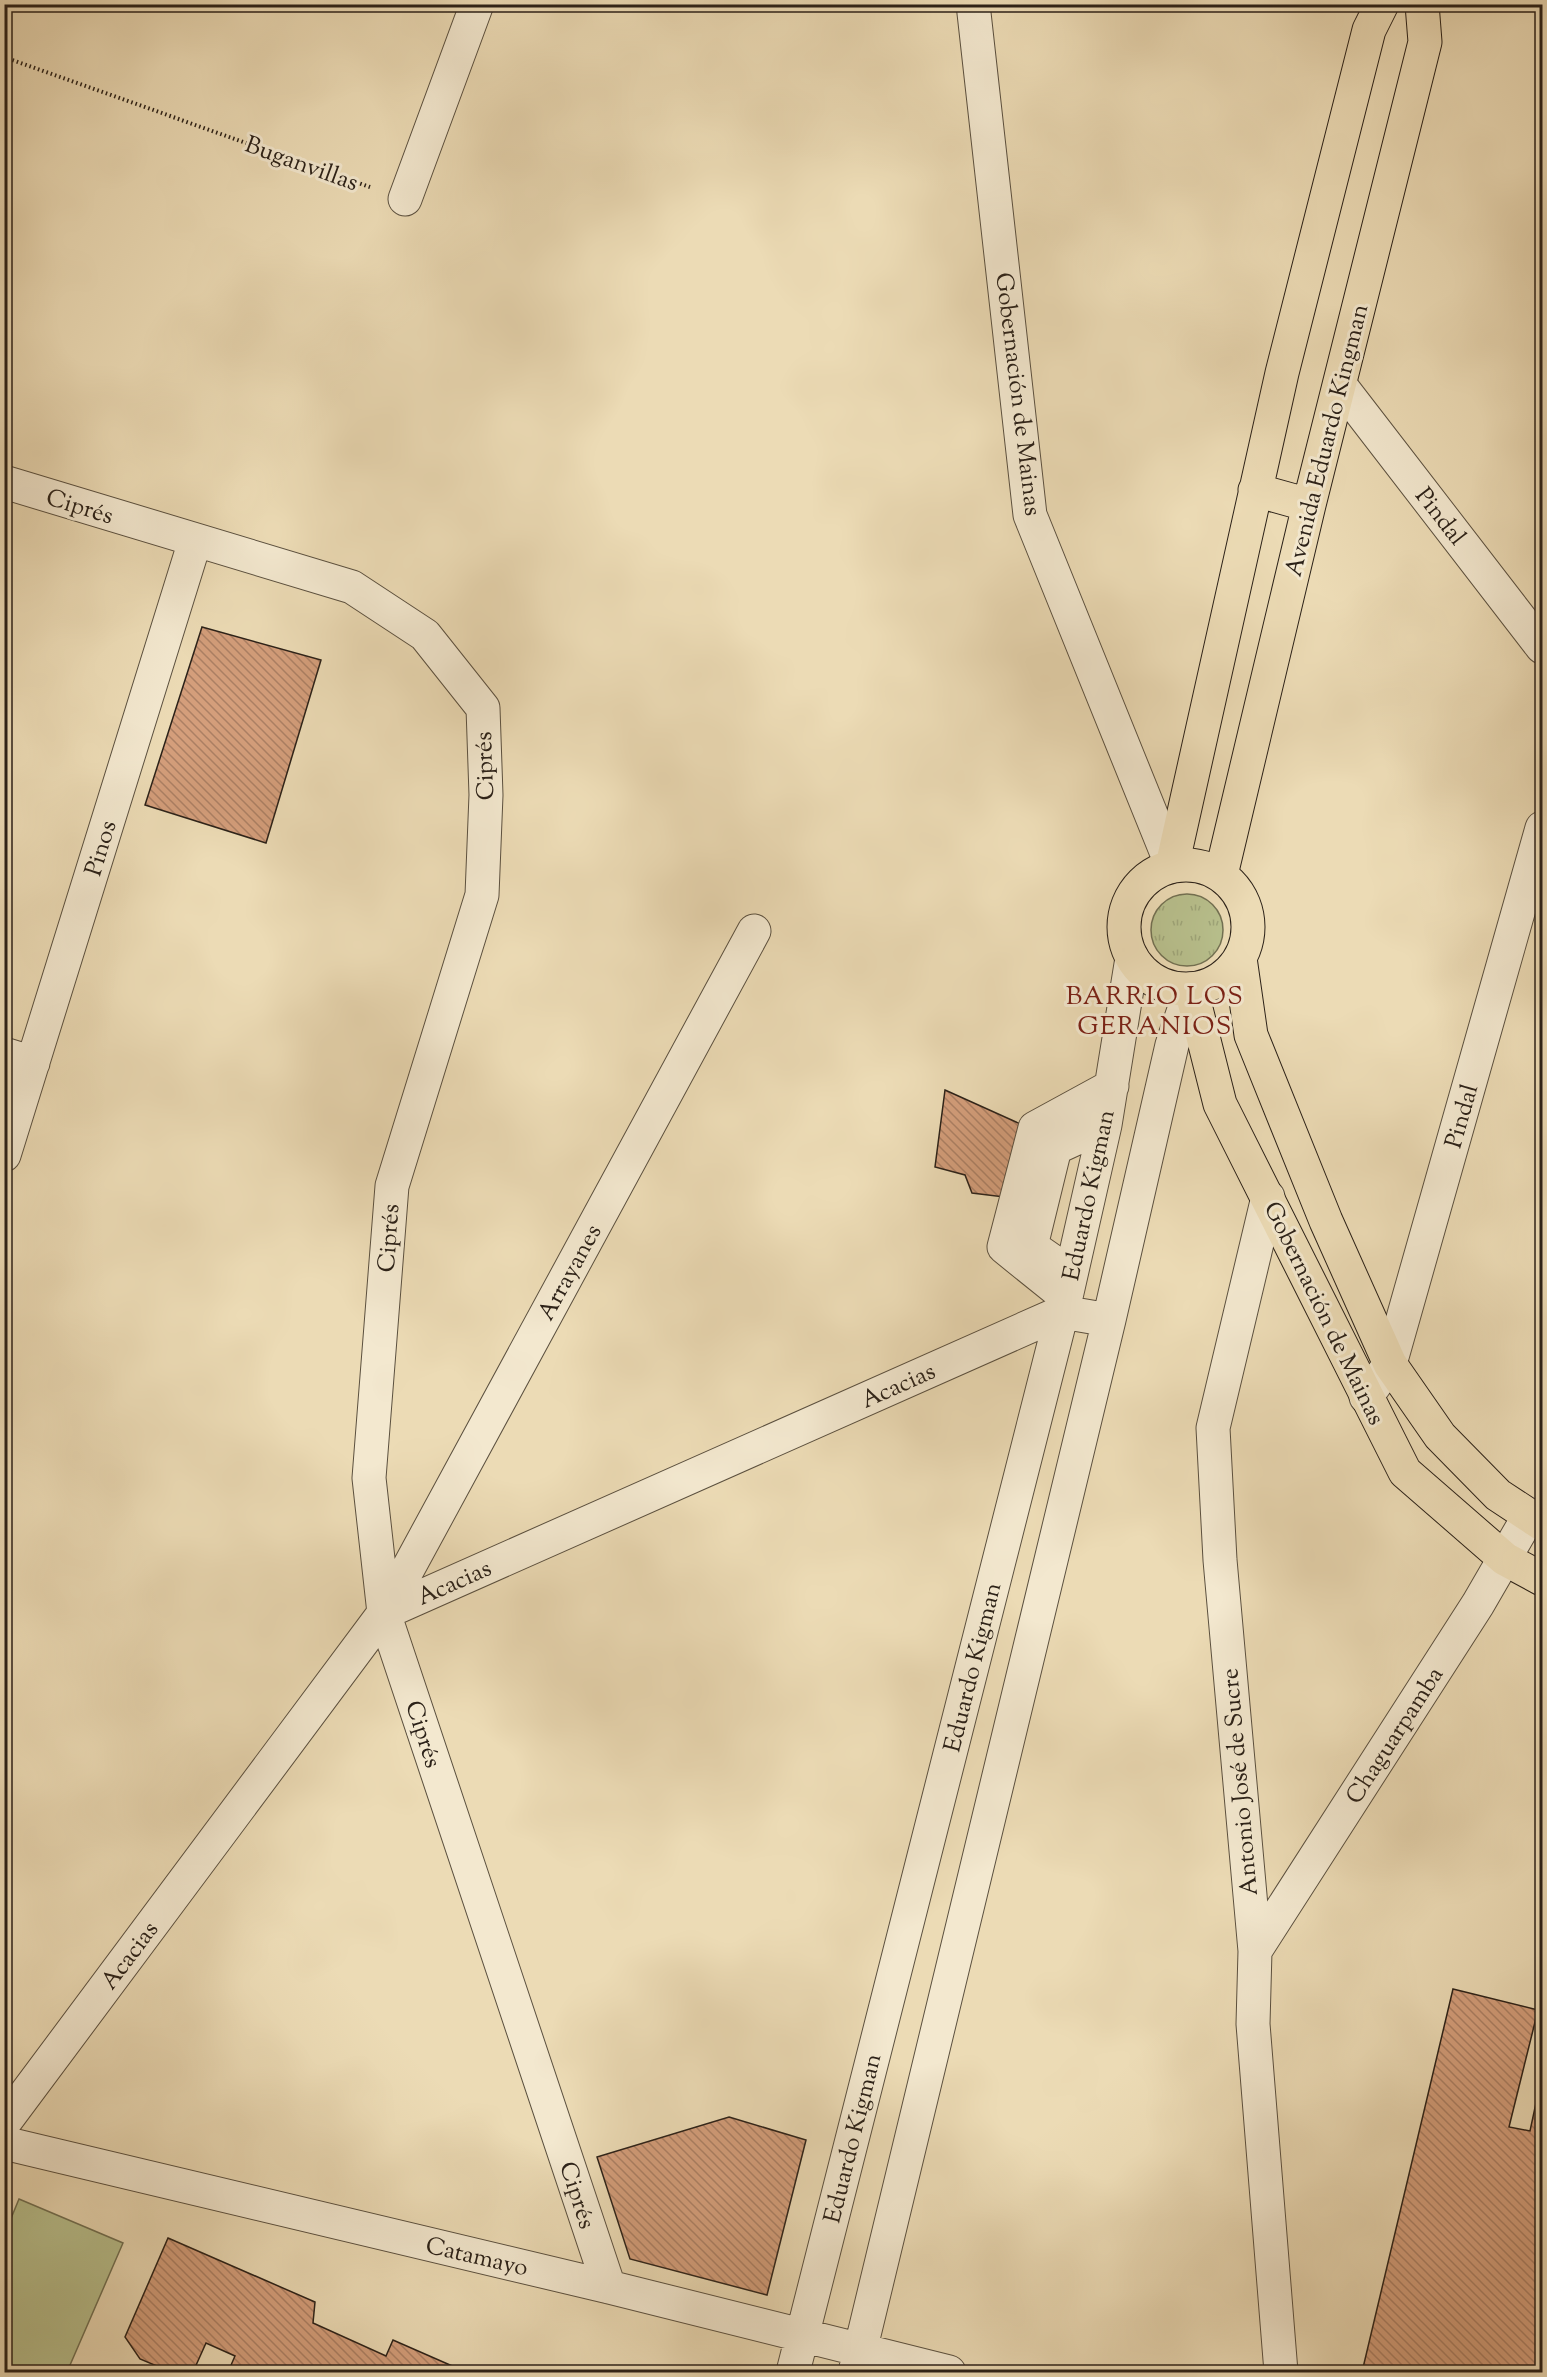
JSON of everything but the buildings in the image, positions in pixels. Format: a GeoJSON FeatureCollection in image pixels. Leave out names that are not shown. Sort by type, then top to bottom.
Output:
{"type":"FeatureCollection","features":[{"type":"Feature","properties":{"kind":"main road"},"geometry":{"type":"LineString","coordinates":[[1172,866],[1255,490],[1369,30],[1382,4]]}},
{"type":"Feature","properties":{"kind":"main road","name":"Avenida Eduardo Kingman"},"geometry":{"type":"LineString","coordinates":[[1221,876],[1309,505],[1425,42],[1422,4]]}},
{"type":"Feature","properties":{"kind":"main road"},"geometry":{"type":"LineString","coordinates":[[1255,490],[1309,505]]}},
{"type":"Feature","properties":{"kind":"main road"},"geometry":{"type":"LineString","coordinates":[[1172,866],[1206,868],[1221,876],[1238,892],[1247,914],[1248,936],[1240,958],[1230,971],[1216,981],[1191,989],[1178,989],[1151,978],[1132,958],[1125,943],[1125,913],[1138,886],[1151,875],[1172,866]]}},
{"type":"Feature","properties":{"kind":"main road","name":"Gobernación de Mainas"},"geometry":{"type":"LineString","coordinates":[[1240,958],[1251,1035],[1326,1221],[1390,1364],[1440,1436],[1498,1495],[1536,1520]]}},
{"type":"Feature","properties":{"kind":"main road","name":"Gobernación de Mainas"},"geometry":{"type":"LineString","coordinates":[[1191,989],[1220,1104],[1405,1472],[1505,1559],[1542,1579]]}},
{"type":"Feature","properties":{"kind":"street"},"geometry":{"type":"LineString","coordinates":[[405,199],[477,4]]}},
{"type":"Feature","properties":{"kind":"street","name":"Gobernación de Mainas"},"geometry":{"type":"LineString","coordinates":[[973,4],[1030,514],[1172,866]]}},
{"type":"Feature","properties":{"kind":"street","name":"Pindal"},"geometry":{"type":"LineString","coordinates":[[1340,385],[1542,647]]}},
{"type":"Feature","properties":{"kind":"street","name":"Ciprés"},"geometry":{"type":"LineString","coordinates":[[4,482],[195,542],[352,587],[425,634],[483,708],[486,795],[482,895],[392,1186],[369,1478],[384,1613],[609,2287]]}},
{"type":"Feature","properties":{"kind":"street","name":"Pinos"},"geometry":{"type":"LineString","coordinates":[[4,1155],[19,1058],[195,542]]}},
{"type":"Feature","properties":{"kind":"street","name":"Pindal"},"geometry":{"type":"LineString","coordinates":[[1366,1397],[1390,1364],[1542,828]]}},
{"type":"Feature","properties":{"kind":"street","name":"Arrayanes"},"geometry":{"type":"LineString","coordinates":[[384,1613],[754,931]]}},
{"type":"Feature","properties":{"kind":"street","name":"Eduardo Kigman"},"geometry":{"type":"LineString","coordinates":[[793,2373],[1067,1294],[1105,1125],[1132,958]]}},
{"type":"Feature","properties":{"kind":"street","name":"Eduardo Kigman"},"geometry":{"type":"LineString","coordinates":[[858,2361],[1109,1320],[1172,1045],[1191,989]]}},
{"type":"Feature","properties":{"kind":"street"},"geometry":{"type":"LineString","coordinates":[[1109,1320],[1067,1294],[1004,1247],[1035,1128],[1112,1086]]}},
{"type":"Feature","properties":{"kind":"street"},"geometry":{"type":"LineString","coordinates":[[1067,1294],[1031,1246],[1055,1148],[1105,1125]]}},
{"type":"Feature","properties":{"kind":"street","name":"Antonio José de Sucre"},"geometry":{"type":"LineString","coordinates":[[1268,1197],[1213,1428],[1222,1583],[1255,1951],[1253,2024],[1281,2373]]}},
{"type":"Feature","properties":{"kind":"street","name":"Acacias"},"geometry":{"type":"LineString","coordinates":[[4,2123],[384,1613],[1067,1294]]}},
{"type":"Feature","properties":{"kind":"street","name":"Chaguarpamba"},"geometry":{"type":"LineString","coordinates":[[1255,1951],[1505,1559],[1536,1520]]}},
{"type":"Feature","properties":{"kind":"street","name":"Catamayo"},"geometry":{"type":"LineString","coordinates":[[4,2143],[802,2335],[858,2361],[948,2373]]}},
{"type":"Feature","properties":{"kind":"path","name":"Buganvillas"},"geometry":{"type":"LineString","coordinates":[[4,57],[405,199]]}},
{"type":"Feature","properties":{"kind":"green space"},"geometry":{"type":"Polygon","coordinates":[[[1180,894],[1194,894],[1213,904],[1223,923],[1223,937],[1213,956],[1194,966],[1180,966],[1161,956],[1151,937],[1151,923],[1161,904],[1180,894]]]}},
{"type":"Feature","properties":{"kind":"green space"},"geometry":{"type":"Polygon","coordinates":[[[19,2199],[123,2243],[67,2372],[5,2372],[5,2233],[19,2199]]]}},
{"type":"Feature","properties":{"kind":"district","name":"BARRIO LOS GERANIOS"},"geometry":{"type":"Point","coordinates":[1155,1010]}}]}
